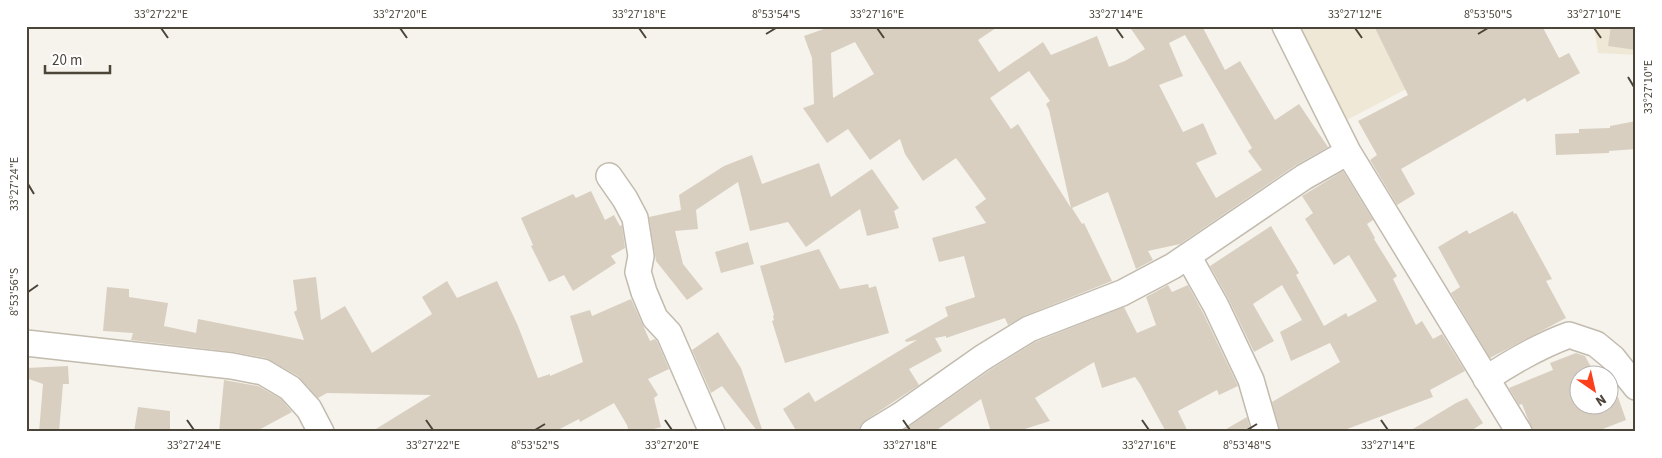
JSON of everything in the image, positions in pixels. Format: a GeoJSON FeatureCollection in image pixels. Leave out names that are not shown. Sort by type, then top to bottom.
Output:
{"type":"FeatureCollection","features":[{"type":"Feature","properties":{"kind":"street"},"geometry":{"type":"LineString","coordinates":[[1285,26],[1348,152],[1519,432]]}},
{"type":"Feature","properties":{"kind":"street"},"geometry":{"type":"LineString","coordinates":[[873,432],[901,415],[982,358],[1029,330],[1122,293],[1188,256],[1304,177],[1348,152]]}},
{"type":"Feature","properties":{"kind":"street"},"geometry":{"type":"LineString","coordinates":[[609,176],[635,218],[641,256],[638,272],[644,292],[655,318],[669,333],[712,432]]}},
{"type":"Feature","properties":{"kind":"street"},"geometry":{"type":"LineString","coordinates":[[1188,256],[1216,306],[1251,380],[1266,432]]}},
{"type":"Feature","properties":{"kind":"street"},"geometry":{"type":"LineString","coordinates":[[1486,379],[1518,358],[1542,345],[1569,334],[1596,344],[1613,358],[1636,387]]}},
{"type":"Feature","properties":{"kind":"street"},"geometry":{"type":"LineString","coordinates":[[26,342],[232,366],[263,372],[290,388],[309,409],[320,432]]}},
{"type":"Feature","properties":{"kind":"shaded area"},"geometry":{"type":"Polygon","coordinates":[[[1294,26],[1527,26],[1343,122],[1294,26]]]}},
{"type":"Feature","properties":{"kind":"shaded area"},"geometry":{"type":"Polygon","coordinates":[[[1594,26],[1636,26],[1636,55],[1598,53],[1594,26]]]}},
{"type":"Feature","properties":{"kind":"building"},"geometry":{"type":"Polygon","coordinates":[[[832,26],[999,26],[978,40],[999,72],[1043,42],[1051,55],[1097,36],[1109,67],[1125,61],[1145,49],[1129,26],[1202,26],[1225,70],[1240,61],[1275,120],[1299,104],[1328,147],[1296,165],[1180,244],[1148,251],[1153,260],[1136,269],[1108,192],[1072,208],[1082,224],[1084,223],[1112,281],[1024,316],[1008,325],[1005,318],[946,338],[946,336],[935,338],[942,351],[909,369],[919,385],[866,420],[861,425],[859,432],[797,432],[783,409],[809,392],[815,402],[917,340],[906,342],[905,340],[948,316],[945,307],[975,297],[964,256],[939,262],[932,238],[986,223],[975,207],[986,199],[956,158],[923,181],[905,154],[900,139],[870,160],[848,129],[827,143],[803,108],[814,104],[812,58],[804,36],[832,26]],[[1185,35],[1169,43],[1183,76],[1159,85],[1183,132],[1203,123],[1217,154],[1196,163],[1216,198],[1262,170],[1248,151],[1252,148],[1185,35]],[[855,42],[831,53],[833,98],[874,74],[855,42]],[[1029,71],[990,98],[1011,129],[1018,124],[1071,208],[1049,110],[1046,104],[1050,101],[1029,71]]]}},
{"type":"Feature","properties":{"kind":"building"},"geometry":{"type":"Polygon","coordinates":[[[1374,26],[1542,26],[1559,58],[1569,53],[1580,73],[1527,102],[1525,98],[1401,169],[1415,194],[1397,205],[1370,160],[1377,155],[1358,121],[1408,95],[1374,26]]]}},
{"type":"Feature","properties":{"kind":"building"},"geometry":{"type":"Polygon","coordinates":[[[1611,26],[1636,28],[1636,50],[1608,46],[1611,26]]]}},
{"type":"Feature","properties":{"kind":"building"},"geometry":{"type":"Polygon","coordinates":[[[1636,121],[1636,149],[1609,151],[1609,153],[1556,155],[1555,134],[1579,133],[1579,129],[1610,128],[1610,126],[1636,121]]]}},
{"type":"Feature","properties":{"kind":"building"},"geometry":{"type":"Polygon","coordinates":[[[752,155],[762,184],[819,163],[831,197],[872,169],[899,208],[894,211],[899,228],[867,236],[860,209],[806,247],[788,222],[750,231],[738,182],[696,210],[698,229],[675,231],[683,264],[703,289],[687,300],[656,261],[649,217],[681,210],[679,195],[724,166],[752,155]]]}},
{"type":"Feature","properties":{"kind":"building"},"geometry":{"type":"Polygon","coordinates":[[[1343,171],[1373,220],[1367,224],[1397,276],[1393,279],[1416,325],[1422,321],[1433,339],[1442,334],[1465,371],[1430,390],[1433,397],[1339,432],[1280,432],[1272,402],[1340,362],[1330,343],[1291,361],[1280,332],[1302,320],[1282,285],[1253,304],[1274,341],[1254,352],[1210,266],[1271,226],[1299,273],[1296,275],[1324,326],[1346,313],[1348,317],[1377,301],[1349,255],[1334,265],[1305,219],[1313,213],[1302,196],[1343,171]]]}},
{"type":"Feature","properties":{"kind":"building"},"geometry":{"type":"Polygon","coordinates":[[[591,191],[605,220],[614,215],[620,226],[622,225],[625,248],[611,256],[616,263],[573,291],[564,275],[549,282],[531,246],[533,245],[521,218],[573,194],[576,198],[591,191]]]}},
{"type":"Feature","properties":{"kind":"building"},"geometry":{"type":"Polygon","coordinates":[[[1513,211],[1514,214],[1516,213],[1552,279],[1546,281],[1566,318],[1490,358],[1451,293],[1460,287],[1438,247],[1467,230],[1469,234],[1513,211]]]}},
{"type":"Feature","properties":{"kind":"building"},"geometry":{"type":"Polygon","coordinates":[[[748,242],[754,264],[721,273],[715,252],[748,242]]]}},
{"type":"Feature","properties":{"kind":"building"},"geometry":{"type":"Polygon","coordinates":[[[819,249],[840,289],[868,284],[869,288],[876,286],[889,333],[785,363],[772,321],[774,320],[774,315],[760,266],[819,249]]]}},
{"type":"Feature","properties":{"kind":"building"},"geometry":{"type":"Polygon","coordinates":[[[316,277],[321,320],[345,306],[372,353],[432,314],[422,297],[447,281],[457,298],[497,281],[518,326],[538,378],[550,374],[550,376],[583,362],[570,316],[590,310],[592,316],[631,299],[650,341],[655,339],[657,341],[669,369],[648,379],[658,395],[654,398],[661,427],[642,432],[629,432],[614,403],[580,422],[579,419],[554,432],[371,432],[431,395],[327,393],[318,398],[298,376],[266,358],[234,352],[131,340],[133,333],[103,331],[107,287],[129,289],[129,297],[168,303],[164,326],[196,333],[198,319],[304,340],[294,312],[297,310],[293,280],[316,277]]]}},
{"type":"Feature","properties":{"kind":"building"},"geometry":{"type":"Polygon","coordinates":[[[1168,285],[1172,292],[1188,285],[1238,386],[1219,395],[1217,390],[1178,411],[1188,432],[1166,432],[1135,377],[1102,388],[1094,362],[1035,398],[1050,421],[1015,432],[991,432],[981,399],[934,432],[901,432],[990,370],[1035,342],[1124,307],[1137,333],[1156,325],[1146,297],[1168,285]]]}},
{"type":"Feature","properties":{"kind":"building"},"geometry":{"type":"Polygon","coordinates":[[[718,332],[741,368],[763,432],[758,432],[722,386],[711,393],[692,350],[718,332]]]}},
{"type":"Feature","properties":{"kind":"building"},"geometry":{"type":"Polygon","coordinates":[[[1576,353],[1585,356],[1590,366],[1570,366],[1570,416],[1620,416],[1620,403],[1626,420],[1595,432],[1533,432],[1522,404],[1519,405],[1509,388],[1553,370],[1550,363],[1576,353]]]}},
{"type":"Feature","properties":{"kind":"building"},"geometry":{"type":"Polygon","coordinates":[[[68,366],[69,384],[63,384],[59,432],[39,432],[43,384],[26,378],[26,368],[68,366]]]}},
{"type":"Feature","properties":{"kind":"building"},"geometry":{"type":"Polygon","coordinates":[[[224,380],[258,386],[281,399],[292,412],[255,432],[219,432],[224,380]]]}},
{"type":"Feature","properties":{"kind":"building"},"geometry":{"type":"Polygon","coordinates":[[[1467,398],[1483,423],[1469,432],[1408,432],[1456,403],[1467,398]]]}},
{"type":"Feature","properties":{"kind":"building"},"geometry":{"type":"Polygon","coordinates":[[[138,407],[170,411],[170,432],[134,432],[138,407]]]}},
{"type":"Feature","properties":{"kind":"building"},"geometry":{"type":"Polygon","coordinates":[[[1247,417],[1251,432],[1221,432],[1247,417]]]}}]}
